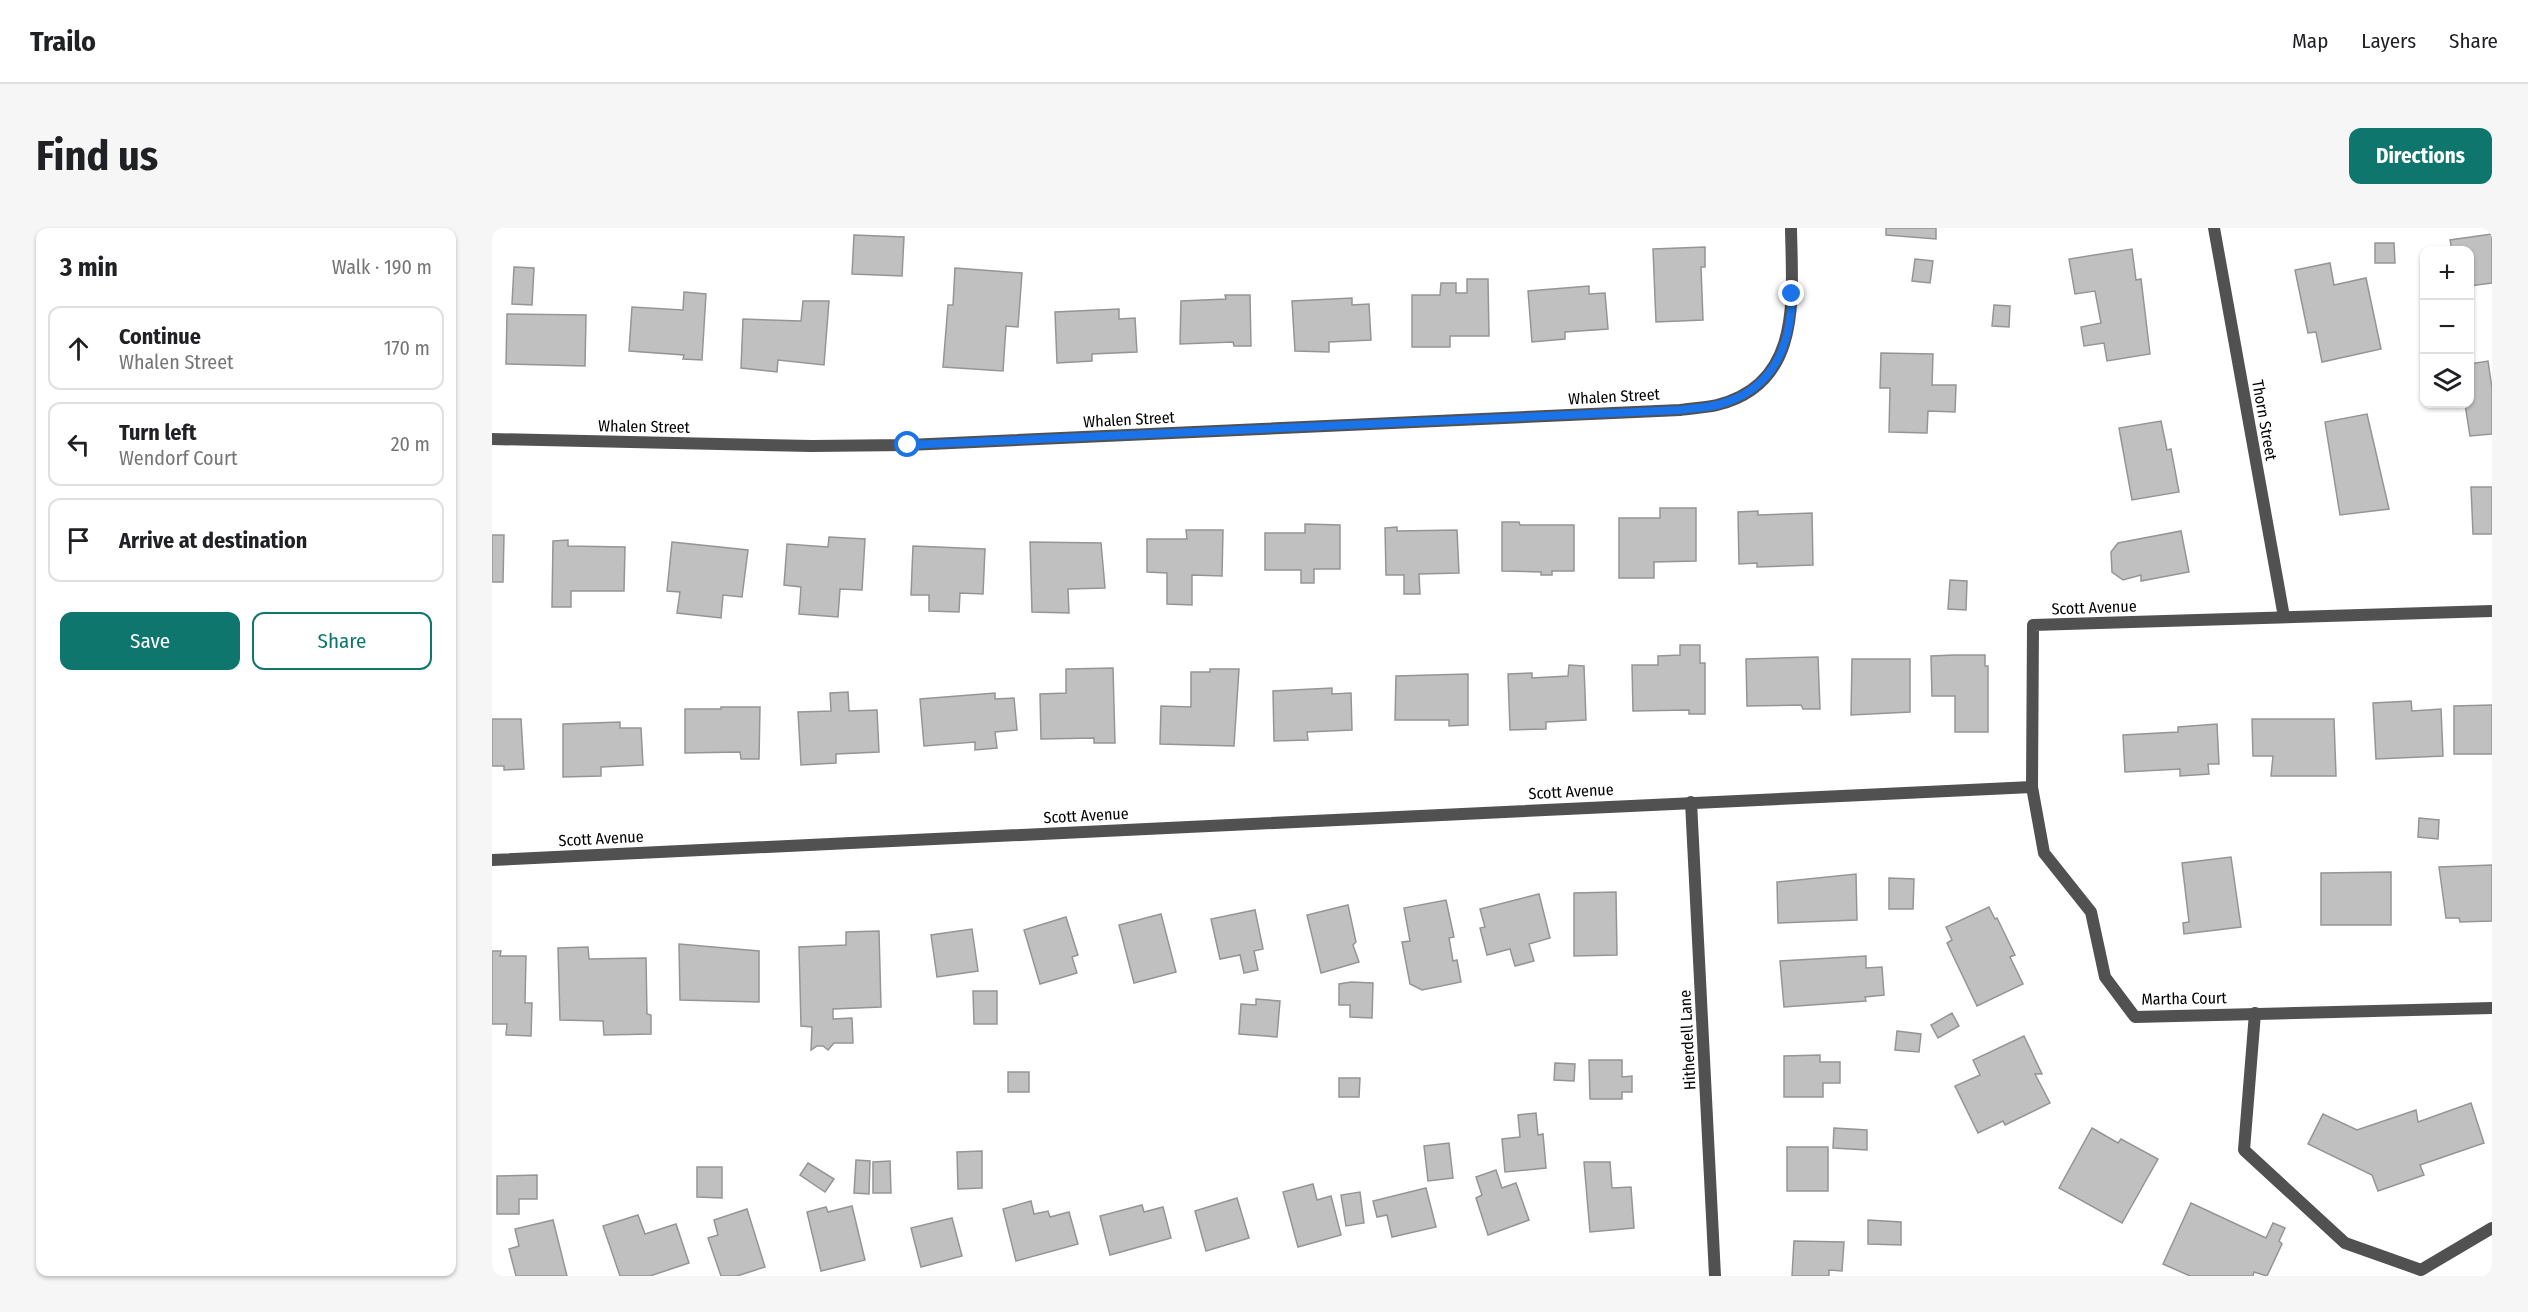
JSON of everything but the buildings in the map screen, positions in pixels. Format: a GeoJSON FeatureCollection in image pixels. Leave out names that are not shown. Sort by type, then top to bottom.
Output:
{"type":"FeatureCollection","features":[{"type":"Feature","properties":{"kind":"street","name":"Whalen Street"},"geometry":{"type":"LineString","coordinates":[[492,440],[812,446],[958,443],[1680,410],[1723,403],[1747,393],[1761,382],[1779,358],[1790,328],[1791,228]]}},
{"type":"Feature","properties":{"kind":"street","name":"Thorn Street"},"geometry":{"type":"LineString","coordinates":[[2214,228],[2284,617]]}},
{"type":"Feature","properties":{"kind":"street","name":"Scott Avenue"},"geometry":{"type":"LineString","coordinates":[[492,860],[2032,787],[2033,625],[2492,611]]}},
{"type":"Feature","properties":{"kind":"street","name":"Martha Court"},"geometry":{"type":"LineString","coordinates":[[2032,787],[2044,853],[2091,912],[2105,977],[2135,1017],[2492,1008]]}},
{"type":"Feature","properties":{"kind":"street","name":"Hitherdell Lane"},"geometry":{"type":"LineString","coordinates":[[1691,802],[1715,1276]]}},
{"type":"Feature","properties":{"kind":"street"},"geometry":{"type":"LineString","coordinates":[[2254,1013],[2244,1150],[2345,1243],[2421,1270],[2492,1228]]}},
{"type":"Feature","properties":{"kind":"route"},"geometry":{"type":"LineString","coordinates":[[908,445],[1680,410],[1715,406],[1747,393],[1770,372],[1779,358],[1790,328],[1792,294]]}}]}
